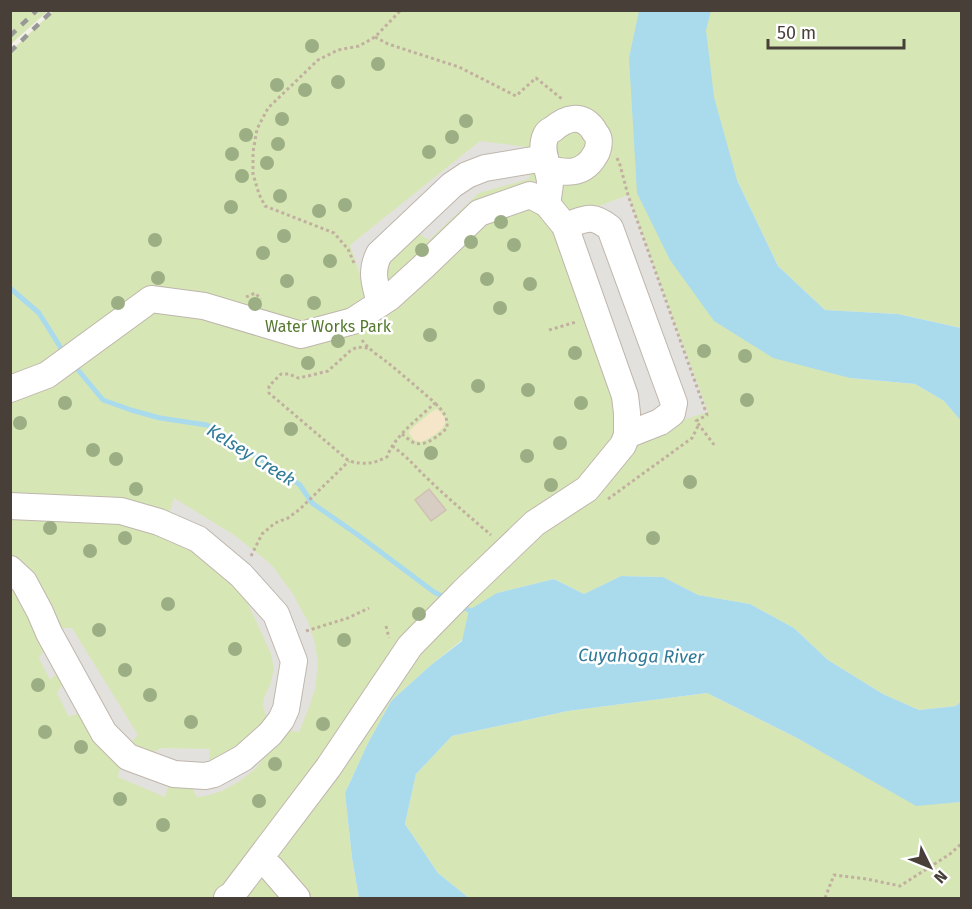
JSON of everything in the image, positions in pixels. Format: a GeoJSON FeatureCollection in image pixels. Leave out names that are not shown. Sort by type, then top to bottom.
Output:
{"type":"FeatureCollection","features":[{"type":"Feature","properties":{"kind":"lane"},"geometry":{"type":"LineString","coordinates":[[371,309],[374,264],[379,254],[452,185],[467,175],[484,168],[546,163],[550,183],[547,204]]}},
{"type":"Feature","properties":{"kind":"lane"},"geometry":{"type":"LineString","coordinates":[[10,389],[47,375],[152,299],[204,306],[301,335],[353,321],[390,297],[479,213],[530,195],[547,204],[565,226],[625,396],[627,435],[623,445],[587,489],[535,523],[410,646],[328,768],[232,896],[227,898]]}},
{"type":"Feature","properties":{"kind":"lane"},"geometry":{"type":"LineString","coordinates":[[565,226],[589,218],[600,219],[610,228],[674,403],[672,413],[660,422],[627,435]]}},
{"type":"Feature","properties":{"kind":"lane"},"geometry":{"type":"LineString","coordinates":[[10,506],[121,511],[159,522],[198,539],[242,575],[276,614],[294,660],[286,709],[281,720],[270,734],[243,758],[214,774],[205,776],[174,774],[128,757],[104,733],[24,582],[10,569]]}},
{"type":"Feature","properties":{"kind":"lane"},"geometry":{"type":"LineString","coordinates":[[271,868],[297,898]]}},
{"type":"Feature","properties":{"kind":"path"},"geometry":{"type":"LineString","coordinates":[[356,269],[348,249],[334,233],[266,206],[259,194],[253,174],[256,129],[268,108],[318,60],[338,50],[359,46],[375,37],[401,10]]}},
{"type":"Feature","properties":{"kind":"path"},"geometry":{"type":"LineString","coordinates":[[371,309],[361,335],[363,343],[435,403],[448,420],[447,428],[425,443],[414,443],[402,434]]}},
{"type":"Feature","properties":{"kind":"path"},"geometry":{"type":"LineString","coordinates":[[549,330],[597,315]]}},
{"type":"Feature","properties":{"kind":"path"},"geometry":{"type":"LineString","coordinates":[[369,348],[357,347],[328,371],[298,378],[281,374],[269,386],[269,393],[349,461],[363,465],[387,457],[396,439],[435,403]]}},
{"type":"Feature","properties":{"kind":"path"},"geometry":{"type":"LineString","coordinates":[[392,446],[413,462],[454,504],[498,541]]}},
{"type":"Feature","properties":{"kind":"path"},"geometry":{"type":"LineString","coordinates":[[242,575],[262,534],[275,523],[300,510],[349,461]]}},
{"type":"Feature","properties":{"kind":"path"},"geometry":{"type":"LineString","coordinates":[[285,638],[348,618],[369,608]]}},
{"type":"Feature","properties":{"kind":"path"},"geometry":{"type":"LineString","coordinates":[[825,898],[834,875],[900,886],[950,854],[962,843]]}},
{"type":"Feature","properties":{"kind":"green space"},"geometry":{"type":"Polygon","coordinates":[[[11,10],[48,10],[48,11],[11,44],[11,10]]]}},
{"type":"Feature","properties":{"kind":"green space","name":"Water Works Park"},"geometry":{"type":"Polygon","coordinates":[[[53,11],[961,11],[961,328],[898,314],[825,310],[778,266],[737,180],[634,136],[850,378],[915,384],[944,401],[961,421],[961,701],[956,706],[919,710],[883,694],[828,660],[794,628],[750,604],[697,595],[663,577],[621,576],[584,594],[554,579],[497,593],[462,640],[391,701],[345,793],[359,898],[11,898],[10,52],[53,11]]]}},
{"type":"Feature","properties":{"kind":"green space"},"geometry":{"type":"Polygon","coordinates":[[[707,693],[797,738],[916,805],[961,802],[961,898],[469,898],[438,873],[405,824],[416,774],[452,736],[568,711],[707,693]]]}},
{"type":"Feature","properties":{"kind":"sand"},"geometry":{"type":"Polygon","coordinates":[[[436,409],[445,419],[445,424],[438,433],[421,442],[414,440],[409,433],[410,430],[436,409]]]}},
{"type":"Feature","properties":{"kind":"shaded area"},"geometry":{"type":"Polygon","coordinates":[[[480,141],[535,148],[529,179],[479,193],[429,240],[417,232],[362,281],[350,245],[480,141]]]}},
{"type":"Feature","properties":{"kind":"shaded area"},"geometry":{"type":"Polygon","coordinates":[[[628,195],[708,412],[619,441],[616,400],[551,224],[628,195]]]}},
{"type":"Feature","properties":{"kind":"shaded area"},"geometry":{"type":"Polygon","coordinates":[[[174,498],[234,535],[274,568],[293,594],[308,622],[315,643],[318,665],[315,689],[299,732],[287,730],[255,769],[240,781],[222,791],[197,797],[190,784],[173,782],[168,787],[165,797],[118,777],[120,765],[79,713],[69,717],[57,693],[65,680],[57,673],[50,680],[39,658],[58,628],[72,628],[138,735],[129,744],[149,755],[161,748],[210,749],[209,759],[212,763],[218,762],[268,721],[263,706],[274,669],[271,654],[242,592],[195,551],[163,533],[174,498]]]}},
{"type":"Feature","properties":{"kind":"water"},"geometry":{"type":"Polygon","coordinates":[[[639,11],[711,11],[706,30],[714,97],[737,180],[778,266],[825,310],[898,314],[961,328],[961,421],[944,401],[915,384],[850,378],[773,358],[714,321],[670,260],[637,193],[629,58],[639,11]]]}},
{"type":"Feature","properties":{"kind":"water","name":"Cuyahoga River"},"geometry":{"type":"Polygon","coordinates":[[[621,576],[663,577],[698,595],[750,604],[794,628],[828,660],[883,694],[919,710],[956,706],[961,701],[961,802],[916,806],[797,738],[707,693],[568,711],[452,736],[416,774],[405,824],[438,873],[469,898],[359,898],[345,793],[391,701],[462,641],[469,610],[497,593],[554,579],[584,594],[621,576]]]}},
{"type":"Feature","properties":{"kind":"building"},"geometry":{"type":"Polygon","coordinates":[[[429,489],[446,510],[431,521],[415,500],[429,489]]]}},
{"type":"Feature","properties":{"kind":"waterway","name":"Kelsey Creek"},"geometry":{"type":"LineString","coordinates":[[10,288],[39,313],[64,353]]}},
{"type":"Feature","properties":{"kind":"waterway","name":"Kelsey Creek"},"geometry":{"type":"LineString","coordinates":[[74,365],[103,400],[160,418],[207,425],[300,485],[312,503],[434,592],[446,598]]}},
{"type":"Feature","properties":{"kind":"waterway","name":"Kelsey Creek"},"geometry":{"type":"LineString","coordinates":[[459,605],[469,610]]}},
{"type":"Feature","properties":{"kind":"railway"},"geometry":{"type":"LineString","coordinates":[[10,36],[37,10]]}},
{"type":"Feature","properties":{"kind":"railway"},"geometry":{"type":"LineString","coordinates":[[10,52],[53,10]]}}]}
